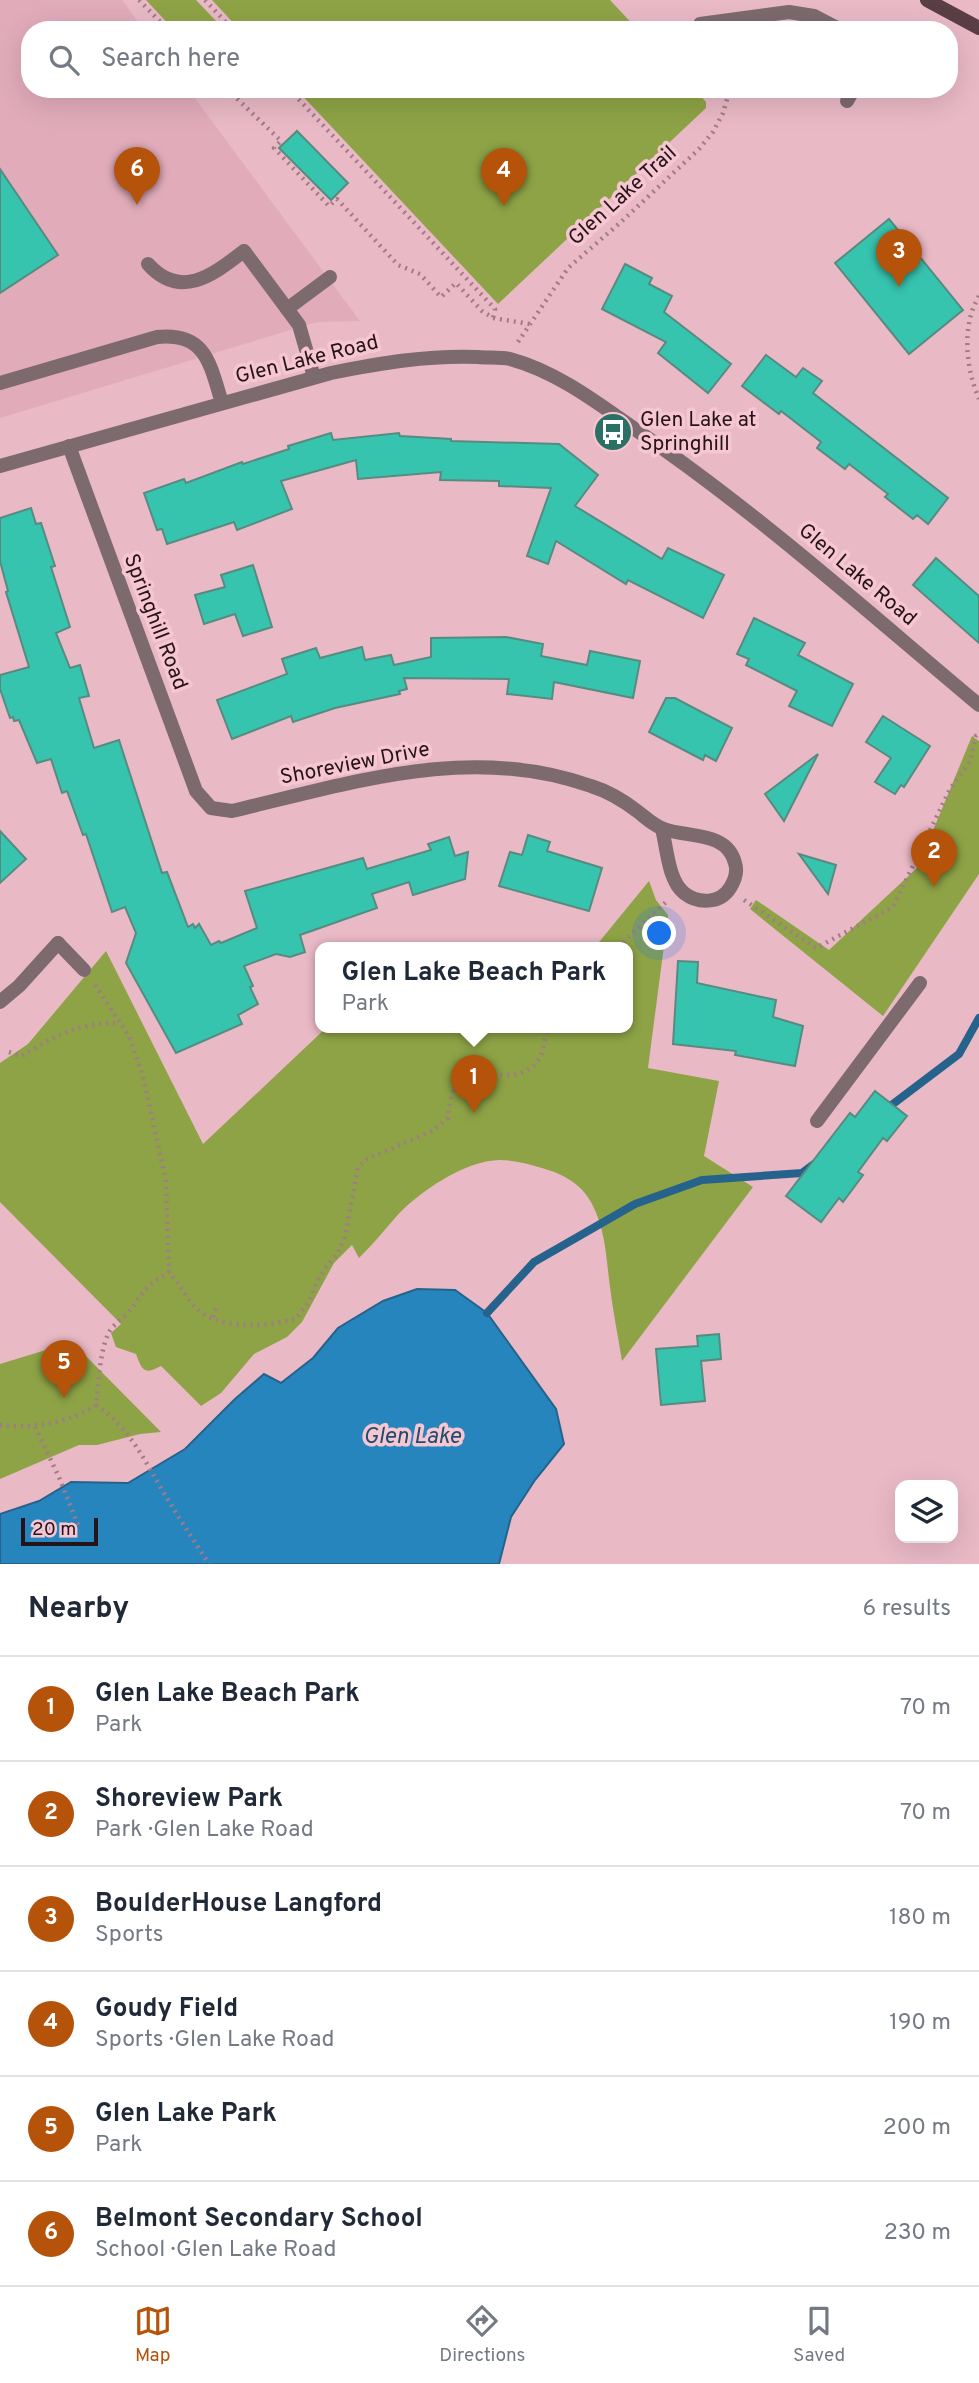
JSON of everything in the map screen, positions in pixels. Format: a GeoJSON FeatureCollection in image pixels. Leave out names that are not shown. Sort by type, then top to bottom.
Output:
{"type":"FeatureCollection","features":[{"type":"Feature","properties":{"kind":"main road"},"geometry":{"type":"LineString","coordinates":[[927,0],[979,28]]}},
{"type":"Feature","properties":{"kind":"street"},"geometry":{"type":"LineString","coordinates":[[722,21],[789,12],[814,16],[824,21]]}},
{"type":"Feature","properties":{"kind":"street"},"geometry":{"type":"LineString","coordinates":[[148,264],[174,282],[190,282],[210,277],[244,251],[299,325],[314,377]]}},
{"type":"Feature","properties":{"kind":"street"},"geometry":{"type":"LineString","coordinates":[[287,309],[330,278]]}},
{"type":"Feature","properties":{"kind":"street"},"geometry":{"type":"LineString","coordinates":[[0,383],[157,337],[171,336],[187,339],[201,348],[210,363],[222,403]]}},
{"type":"Feature","properties":{"kind":"street","name":"Glen Lake Road"},"geometry":{"type":"LineString","coordinates":[[0,466],[314,377],[386,362],[448,356],[507,358],[541,369],[593,400],[672,454],[761,522],[979,705]]}},
{"type":"Feature","properties":{"kind":"street","name":"Springhill Road"},"geometry":{"type":"LineString","coordinates":[[69,446],[196,792],[211,808]]}},
{"type":"Feature","properties":{"kind":"street","name":"Shoreview Drive"},"geometry":{"type":"LineString","coordinates":[[211,808],[232,811],[394,774],[446,767],[505,766],[554,774],[595,787],[630,806],[662,829],[712,839],[724,845],[733,855],[737,867],[735,880],[728,892]]}},
{"type":"Feature","properties":{"kind":"street"},"geometry":{"type":"LineString","coordinates":[[662,829],[674,878],[680,890],[691,898],[704,902],[717,899],[728,892]]}},
{"type":"Feature","properties":{"kind":"street"},"geometry":{"type":"LineString","coordinates":[[0,1002],[19,986],[58,943],[84,970]]}},
{"type":"Feature","properties":{"kind":"street"},"geometry":{"type":"LineString","coordinates":[[817,1121],[920,983]]}},
{"type":"Feature","properties":{"kind":"path"},"geometry":{"type":"LineString","coordinates":[[139,0],[159,21]]}},
{"type":"Feature","properties":{"kind":"path"},"geometry":{"type":"LineString","coordinates":[[205,0],[225,21]]}},
{"type":"Feature","properties":{"kind":"path"},"geometry":{"type":"LineString","coordinates":[[237,98],[281,141],[274,148],[329,206],[337,199],[398,265],[420,274],[441,297],[456,283],[482,311],[493,318],[495,309],[297,98]]}},
{"type":"Feature","properties":{"kind":"path","name":"Glen Lake Trail"},"geometry":{"type":"LineString","coordinates":[[493,318],[530,324],[568,268],[699,149],[713,132],[727,98]]}},
{"type":"Feature","properties":{"kind":"path"},"geometry":{"type":"LineString","coordinates":[[979,296],[969,326],[968,351],[971,380],[979,399]]}},
{"type":"Feature","properties":{"kind":"path"},"geometry":{"type":"LineString","coordinates":[[728,892],[752,904],[816,948],[893,907],[950,789],[970,762],[976,736],[979,735]]}},
{"type":"Feature","properties":{"kind":"path"},"geometry":{"type":"LineString","coordinates":[[623,942],[649,915],[680,890]]}},
{"type":"Feature","properties":{"kind":"path"},"geometry":{"type":"LineString","coordinates":[[84,970],[129,1036],[140,1065],[166,1181],[169,1273],[203,1314],[252,1327],[295,1320],[309,1302],[326,1266],[337,1255],[345,1237],[358,1167],[441,1125],[448,1118],[449,1099],[461,1078],[470,1073],[506,1075],[528,1070],[541,1055],[546,1033]]}},
{"type":"Feature","properties":{"kind":"path"},"geometry":{"type":"LineString","coordinates":[[9,1052],[22,1056],[52,1037],[86,1025],[121,1023]]}},
{"type":"Feature","properties":{"kind":"path"},"geometry":{"type":"LineString","coordinates":[[96,1405],[109,1332],[153,1280],[169,1273]]}},
{"type":"Feature","properties":{"kind":"path"},"geometry":{"type":"LineString","coordinates":[[214,1318],[217,1305]]}},
{"type":"Feature","properties":{"kind":"path"},"geometry":{"type":"LineString","coordinates":[[0,1425],[35,1427],[79,1414],[96,1405]]}},
{"type":"Feature","properties":{"kind":"path"},"geometry":{"type":"LineString","coordinates":[[96,1405],[123,1427],[134,1440],[209,1564]]}},
{"type":"Feature","properties":{"kind":"path"},"geometry":{"type":"LineString","coordinates":[[35,1427],[78,1525]]}},
{"type":"Feature","properties":{"kind":"shaded area"},"geometry":{"type":"Polygon","coordinates":[[[0,0],[122,0],[137,21],[21,21],[21,98],[195,98],[360,321],[317,322],[0,418],[0,0]]]}},
{"type":"Feature","properties":{"kind":"green space"},"geometry":{"type":"Polygon","coordinates":[[[146,0],[196,0],[216,21],[166,21],[146,0]]]}},
{"type":"Feature","properties":{"kind":"green space"},"geometry":{"type":"Polygon","coordinates":[[[212,0],[610,0],[630,21],[232,21],[212,0]]]}},
{"type":"Feature","properties":{"kind":"green space"},"geometry":{"type":"Polygon","coordinates":[[[304,98],[702,98],[706,108],[498,304],[304,98]]]}},
{"type":"Feature","properties":{"kind":"green space"},"geometry":{"type":"Polygon","coordinates":[[[972,736],[979,741],[979,874],[883,1016],[750,909],[756,900],[829,950],[918,867],[972,736]]]}},
{"type":"Feature","properties":{"kind":"green space"},"geometry":{"type":"Polygon","coordinates":[[[649,881],[656,900],[668,915],[648,1068],[719,1081],[704,1156],[753,1187],[622,1361],[603,1234],[597,1214],[588,1197],[571,1181],[550,1170],[527,1164],[505,1160],[486,1161],[457,1172],[404,1208],[359,1258],[352,1245],[334,1263],[302,1322],[287,1337],[254,1354],[221,1393],[201,1406],[161,1366],[147,1371],[136,1354],[116,1347],[111,1333],[121,1324],[0,1202],[0,1063],[28,1044],[106,951],[203,1144],[321,1033],[633,1033],[633,942],[599,942],[649,881]]]}},
{"type":"Feature","properties":{"kind":"green space"},"geometry":{"type":"Polygon","coordinates":[[[72,1342],[161,1432],[140,1434],[97,1445],[79,1445],[0,1479],[0,1364],[72,1342]]]}},
{"type":"Feature","properties":{"kind":"water","name":"Glen Lake"},"geometry":{"type":"Polygon","coordinates":[[[417,1289],[455,1290],[487,1313],[556,1409],[564,1444],[535,1480],[511,1517],[499,1564],[0,1564],[0,1514],[39,1501],[71,1482],[128,1483],[185,1449],[264,1374],[281,1383],[313,1358],[338,1328],[383,1301],[417,1289]]]}},
{"type":"Feature","properties":{"kind":"building"},"geometry":{"type":"Polygon","coordinates":[[[297,131],[348,183],[331,200],[279,148],[297,131]]]}},
{"type":"Feature","properties":{"kind":"building"},"geometry":{"type":"Polygon","coordinates":[[[0,169],[58,255],[0,293],[0,169]]]}},
{"type":"Feature","properties":{"kind":"building"},"geometry":{"type":"Polygon","coordinates":[[[889,219],[963,310],[909,354],[835,263],[889,219]]]}},
{"type":"Feature","properties":{"kind":"building"},"geometry":{"type":"Polygon","coordinates":[[[625,264],[652,278],[649,284],[672,296],[664,312],[731,364],[708,393],[658,353],[666,342],[602,309],[625,264]]]}},
{"type":"Feature","properties":{"kind":"building"},"geometry":{"type":"Polygon","coordinates":[[[766,355],[796,377],[803,368],[822,381],[813,393],[948,498],[928,524],[917,515],[913,519],[885,497],[888,494],[849,464],[845,469],[817,448],[821,442],[781,411],[779,414],[742,386],[766,355]]]}},
{"type":"Feature","properties":{"kind":"building"},"geometry":{"type":"Polygon","coordinates":[[[331,433],[333,440],[399,433],[400,436],[451,441],[559,444],[598,475],[575,506],[662,559],[668,548],[724,575],[703,618],[628,580],[626,584],[556,541],[548,564],[527,556],[551,488],[499,486],[499,481],[440,480],[441,472],[358,479],[356,460],[281,481],[292,509],[237,530],[234,522],[167,544],[162,529],[157,530],[144,493],[184,479],[186,483],[331,433]]]}},
{"type":"Feature","properties":{"kind":"building"},"geometry":{"type":"Polygon","coordinates":[[[31,508],[36,524],[41,523],[55,566],[51,567],[70,627],[56,633],[70,668],[80,665],[89,696],[79,698],[94,748],[119,740],[162,873],[167,872],[188,927],[193,924],[195,928],[199,924],[211,945],[219,941],[221,943],[257,928],[245,891],[363,858],[367,869],[431,850],[428,844],[449,837],[455,856],[468,852],[465,879],[413,895],[409,882],[372,894],[377,908],[300,935],[305,952],[290,957],[276,954],[244,966],[258,1004],[238,1015],[242,1024],[176,1053],[126,963],[136,933],[125,907],[112,912],[86,834],[83,835],[67,791],[62,793],[51,759],[37,763],[19,720],[10,718],[0,689],[0,675],[29,667],[6,592],[8,591],[0,561],[0,518],[31,508]]]}},
{"type":"Feature","properties":{"kind":"building"},"geometry":{"type":"Polygon","coordinates":[[[936,558],[979,596],[979,643],[913,585],[936,558]]]}},
{"type":"Feature","properties":{"kind":"building"},"geometry":{"type":"Polygon","coordinates":[[[253,565],[272,627],[243,636],[235,614],[204,624],[195,595],[225,587],[221,575],[253,565]]]}},
{"type":"Feature","properties":{"kind":"building"},"geometry":{"type":"Polygon","coordinates":[[[754,618],[805,643],[798,655],[853,684],[832,726],[789,706],[797,691],[746,665],[749,659],[737,654],[754,618]]]}},
{"type":"Feature","properties":{"kind":"building"},"geometry":{"type":"Polygon","coordinates":[[[506,637],[543,644],[541,656],[587,665],[590,651],[640,661],[633,698],[554,682],[552,699],[507,694],[509,679],[404,678],[407,689],[399,691],[400,694],[335,708],[293,722],[291,716],[232,739],[217,700],[287,674],[282,659],[316,648],[320,658],[362,647],[365,660],[391,655],[394,665],[431,657],[431,638],[506,637]]]}},
{"type":"Feature","properties":{"kind":"building"},"geometry":{"type":"Polygon","coordinates":[[[666,698],[675,698],[732,728],[716,761],[705,755],[703,760],[649,732],[666,698]]]}},
{"type":"Feature","properties":{"kind":"building"},"geometry":{"type":"Polygon","coordinates":[[[883,716],[930,746],[904,787],[901,785],[895,794],[875,782],[891,758],[866,742],[883,716]]]}},
{"type":"Feature","properties":{"kind":"building"},"geometry":{"type":"Polygon","coordinates":[[[818,754],[784,821],[765,794],[818,754]]]}},
{"type":"Feature","properties":{"kind":"building"},"geometry":{"type":"Polygon","coordinates":[[[0,831],[26,859],[0,883],[0,831]]]}},
{"type":"Feature","properties":{"kind":"building"},"geometry":{"type":"Polygon","coordinates":[[[528,835],[550,842],[547,851],[602,868],[589,911],[499,886],[510,852],[522,855],[528,835]]]}},
{"type":"Feature","properties":{"kind":"building"},"geometry":{"type":"Polygon","coordinates":[[[799,854],[836,865],[828,894],[799,854]]]}},
{"type":"Feature","properties":{"kind":"building"},"geometry":{"type":"Polygon","coordinates":[[[678,961],[698,962],[697,983],[776,1000],[773,1017],[803,1026],[795,1066],[735,1055],[736,1051],[673,1044],[678,961]]]}},
{"type":"Feature","properties":{"kind":"building"},"geometry":{"type":"Polygon","coordinates":[[[875,1091],[907,1116],[887,1141],[883,1138],[858,1172],[863,1175],[843,1202],[839,1198],[821,1222],[786,1196],[850,1113],[855,1117],[875,1091]]]}},
{"type":"Feature","properties":{"kind":"building"},"geometry":{"type":"Polygon","coordinates":[[[719,1334],[721,1359],[701,1361],[705,1401],[661,1405],[656,1349],[698,1346],[697,1336],[719,1334]]]}},
{"type":"Feature","properties":{"kind":"waterway"},"geometry":{"type":"LineString","coordinates":[[885,1110],[959,1054],[979,1018]]}},
{"type":"Feature","properties":{"kind":"waterway"},"geometry":{"type":"LineString","coordinates":[[487,1313],[534,1262],[635,1204],[702,1180],[802,1173],[814,1164]]}},
{"type":"Feature","properties":{"kind":"place","name":"Belmont Secondary School"},"geometry":{"type":"Point","coordinates":[137,205]}},
{"type":"Feature","properties":{"kind":"place","name":"Goudy Field"},"geometry":{"type":"Point","coordinates":[504,206]}},
{"type":"Feature","properties":{"kind":"place","name":"BoulderHouse Langford"},"geometry":{"type":"Point","coordinates":[899,287]}},
{"type":"Feature","properties":{"kind":"place","name":"Glen Lake at Springhill"},"geometry":{"type":"Point","coordinates":[613,432]}},
{"type":"Feature","properties":{"kind":"place","name":"Shoreview Park"},"geometry":{"type":"Point","coordinates":[934,887]}},
{"type":"Feature","properties":{"kind":"place","name":"Glen Lake Beach Park"},"geometry":{"type":"Point","coordinates":[474,1113]}},
{"type":"Feature","properties":{"kind":"place","name":"Glen Lake Park"},"geometry":{"type":"Point","coordinates":[64,1398]}}]}
